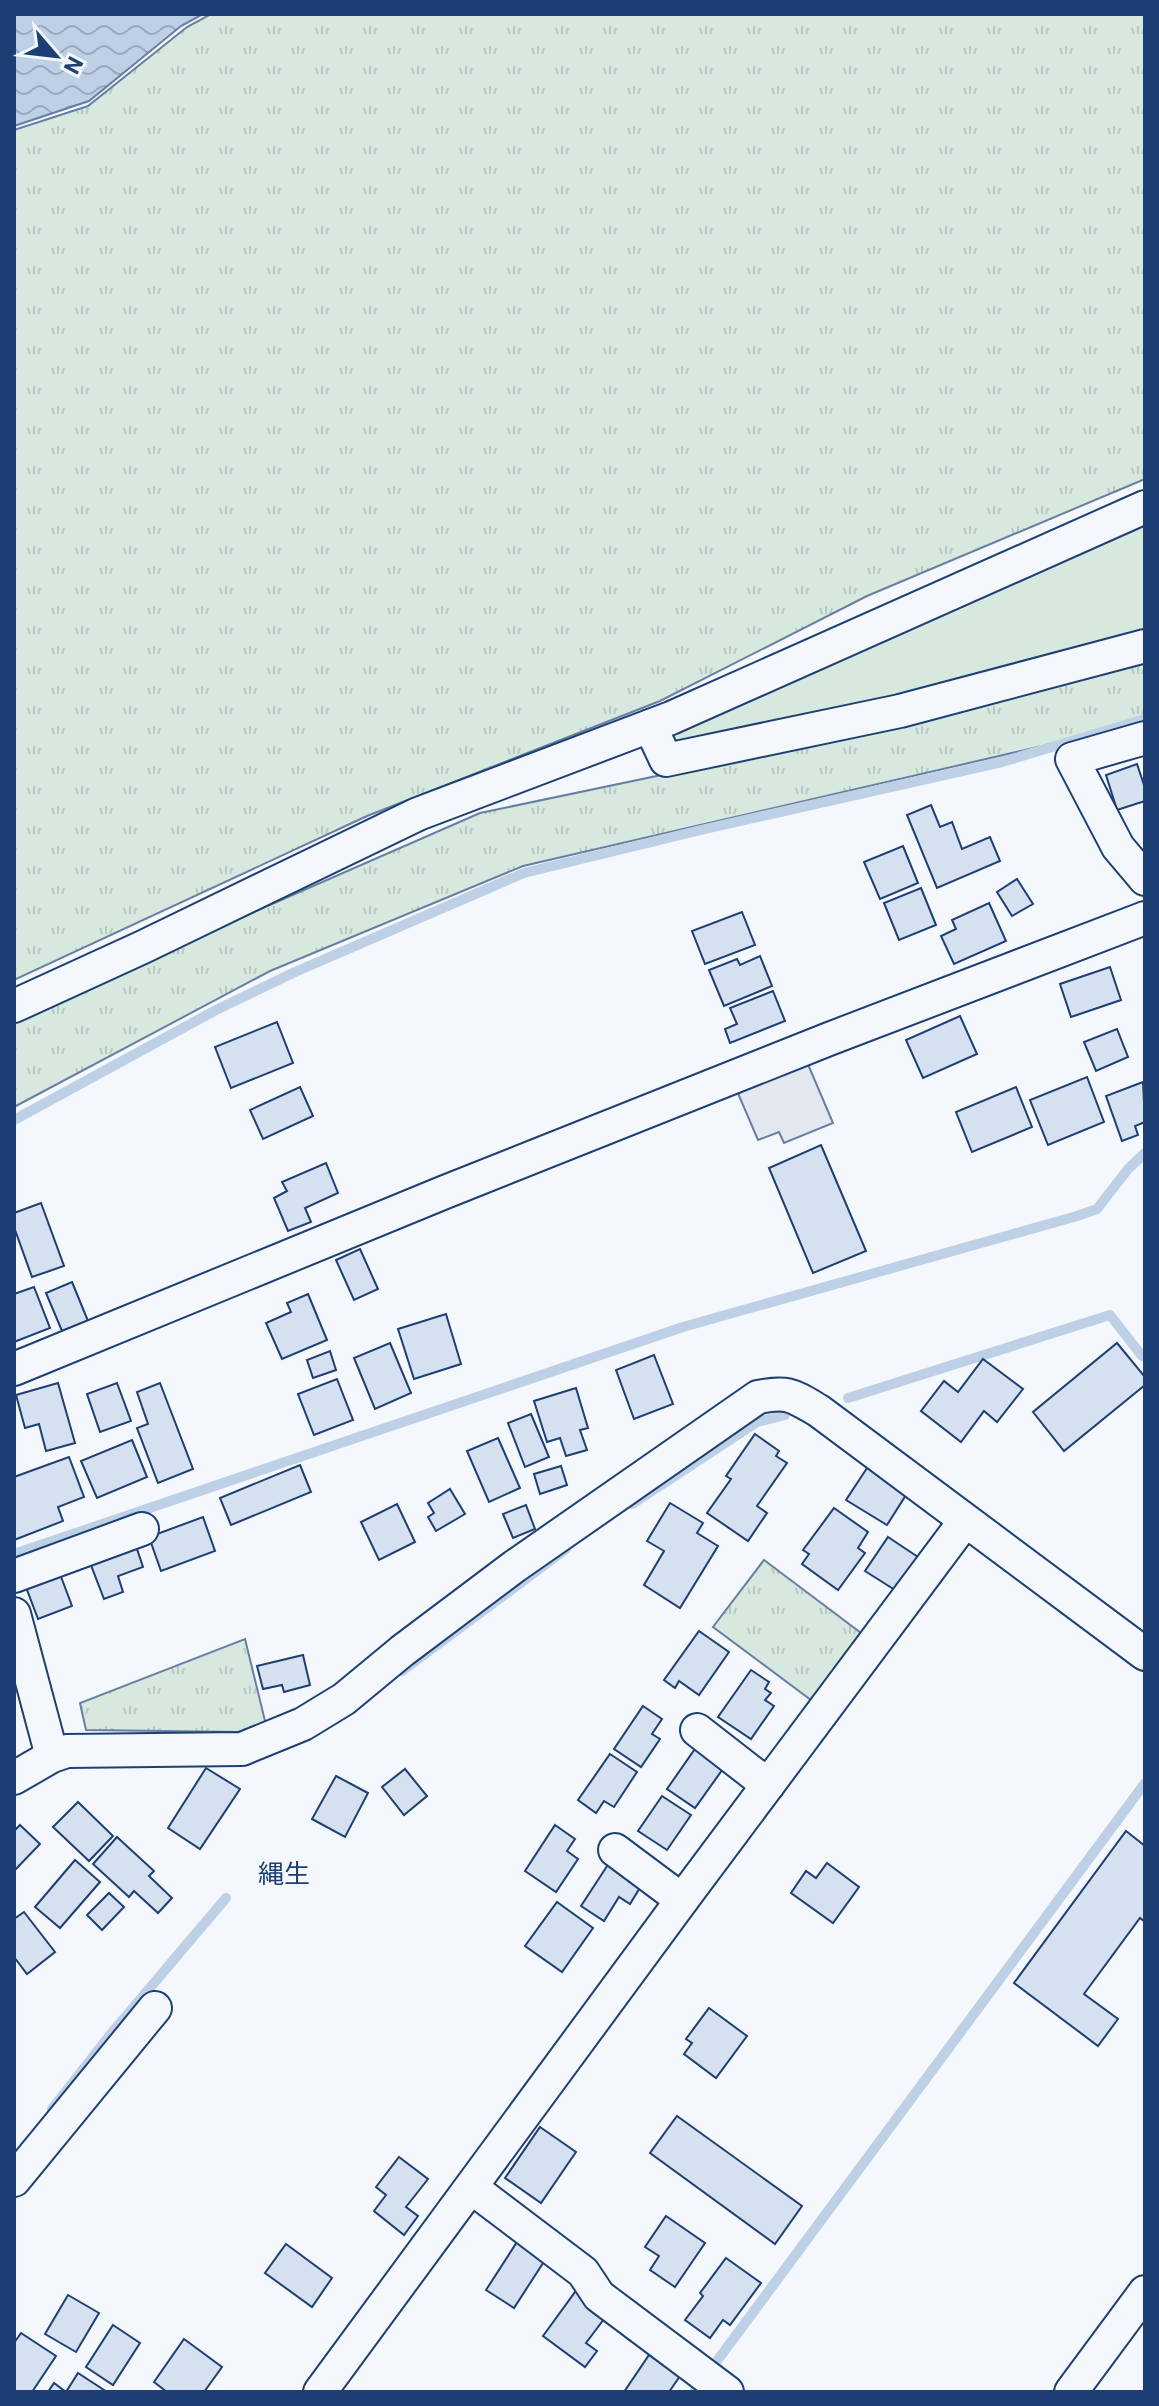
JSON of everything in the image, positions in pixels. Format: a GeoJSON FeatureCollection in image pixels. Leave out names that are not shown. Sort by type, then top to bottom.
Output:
{"type":"FeatureCollection","features":[{"type":"Feature","properties":{"kind":"street"},"geometry":{"type":"LineString","coordinates":[[14,1006],[418,814],[650,726],[1145,507]]}},
{"type":"Feature","properties":{"kind":"street"},"geometry":{"type":"LineString","coordinates":[[650,726],[666,760],[900,711],[1145,646]]}},
{"type":"Feature","properties":{"kind":"street"},"geometry":{"type":"LineString","coordinates":[[1145,738],[1072,759],[1118,847],[1145,879]]}},
{"type":"Feature","properties":{"kind":"street"},"geometry":{"type":"LineString","coordinates":[[14,1369],[445,1192],[829,1039],[1145,918]]}},
{"type":"Feature","properties":{"kind":"street"},"geometry":{"type":"LineString","coordinates":[[14,1778],[67,1751],[242,1749],[303,1724],[344,1699],[515,1566],[758,1397],[782,1393],[819,1411],[1145,1654]]}},
{"type":"Feature","properties":{"kind":"street"},"geometry":{"type":"LineString","coordinates":[[320,2392],[965,1521]]}},
{"type":"Feature","properties":{"kind":"street"},"geometry":{"type":"LineString","coordinates":[[14,1576],[142,1529]]}},
{"type":"Feature","properties":{"kind":"street"},"geometry":{"type":"LineString","coordinates":[[14,1614],[52,1756]]}},
{"type":"Feature","properties":{"kind":"street"},"geometry":{"type":"LineString","coordinates":[[697,1730],[768,1785]]}},
{"type":"Feature","properties":{"kind":"street"},"geometry":{"type":"LineString","coordinates":[[615,1850],[682,1900]]}},
{"type":"Feature","properties":{"kind":"street"},"geometry":{"type":"LineString","coordinates":[[14,2180],[155,2008]]}},
{"type":"Feature","properties":{"kind":"street"},"geometry":{"type":"LineString","coordinates":[[472,2188],[583,2272],[599,2296],[714,2382]]}},
{"type":"Feature","properties":{"kind":"street"},"geometry":{"type":"LineString","coordinates":[[1071,2392],[1145,2292]]}},
{"type":"Feature","properties":{"kind":"green space"},"geometry":{"type":"Polygon","coordinates":[[[211,14],[1145,14],[1145,479],[867,596],[660,701],[367,816],[14,980],[14,130],[88,106],[187,27],[211,14]]]}},
{"type":"Feature","properties":{"kind":"green space"},"geometry":{"type":"Polygon","coordinates":[[[1145,524],[1145,632],[954,688],[673,751],[660,730],[986,596],[1145,524]]]}},
{"type":"Feature","properties":{"kind":"green space"},"geometry":{"type":"Polygon","coordinates":[[[1145,659],[1145,716],[1064,741],[523,866],[270,971],[14,1107],[14,1017],[480,813],[714,764],[1145,659]]]}},
{"type":"Feature","properties":{"kind":"green space"},"geometry":{"type":"Polygon","coordinates":[[[764,1560],[861,1633],[811,1700],[713,1627],[764,1560]]]}},
{"type":"Feature","properties":{"kind":"green space"},"geometry":{"type":"Polygon","coordinates":[[[245,1639],[266,1725],[239,1732],[86,1730],[80,1703],[245,1639]]]}},
{"type":"Feature","properties":{"kind":"shaded area"},"geometry":{"type":"Polygon","coordinates":[[[807,1062],[833,1123],[784,1143],[779,1132],[758,1140],[737,1091],[807,1062]]]}},
{"type":"Feature","properties":{"kind":"water"},"geometry":{"type":"Polygon","coordinates":[[[14,14],[203,14],[181,26],[89,101],[14,126],[14,14]]]}},
{"type":"Feature","properties":{"kind":"building"},"geometry":{"type":"Polygon","coordinates":[[[1137,764],[1145,788],[1145,801],[1117,810],[1106,775],[1137,764]]]}},
{"type":"Feature","properties":{"kind":"building"},"geometry":{"type":"Polygon","coordinates":[[[931,805],[940,827],[952,822],[962,849],[990,837],[1000,861],[937,888],[907,815],[931,805]]]}},
{"type":"Feature","properties":{"kind":"building"},"geometry":{"type":"Polygon","coordinates":[[[903,846],[918,883],[880,899],[864,862],[903,846]]]}},
{"type":"Feature","properties":{"kind":"building"},"geometry":{"type":"Polygon","coordinates":[[[1017,879],[1033,904],[1012,916],[997,892],[1017,879]]]}},
{"type":"Feature","properties":{"kind":"building"},"geometry":{"type":"Polygon","coordinates":[[[921,888],[936,925],[899,940],[884,903],[921,888]]]}},
{"type":"Feature","properties":{"kind":"building"},"geometry":{"type":"Polygon","coordinates":[[[989,903],[1006,941],[954,964],[941,936],[956,929],[952,920],[989,903]]]}},
{"type":"Feature","properties":{"kind":"building"},"geometry":{"type":"Polygon","coordinates":[[[742,912],[755,945],[705,964],[692,931],[742,912]]]}},
{"type":"Feature","properties":{"kind":"building"},"geometry":{"type":"Polygon","coordinates":[[[760,956],[772,986],[724,1006],[709,970],[737,959],[740,965],[760,956]]]}},
{"type":"Feature","properties":{"kind":"building"},"geometry":{"type":"Polygon","coordinates":[[[1110,967],[1121,1000],[1071,1017],[1060,984],[1110,967]]]}},
{"type":"Feature","properties":{"kind":"building"},"geometry":{"type":"Polygon","coordinates":[[[773,991],[785,1021],[730,1043],[725,1029],[737,1024],[730,1008],[773,991]]]}},
{"type":"Feature","properties":{"kind":"building"},"geometry":{"type":"Polygon","coordinates":[[[960,1016],[977,1054],[923,1078],[906,1040],[960,1016]]]}},
{"type":"Feature","properties":{"kind":"building"},"geometry":{"type":"Polygon","coordinates":[[[277,1022],[293,1063],[231,1088],[215,1047],[277,1022]]]}},
{"type":"Feature","properties":{"kind":"building"},"geometry":{"type":"Polygon","coordinates":[[[1117,1029],[1128,1057],[1096,1071],[1084,1042],[1117,1029]]]}},
{"type":"Feature","properties":{"kind":"building"},"geometry":{"type":"Polygon","coordinates":[[[1087,1077],[1104,1122],[1048,1145],[1030,1100],[1087,1077]]]}},
{"type":"Feature","properties":{"kind":"building"},"geometry":{"type":"Polygon","coordinates":[[[1143,1082],[1145,1122],[1135,1126],[1138,1135],[1122,1141],[1106,1096],[1143,1082]]]}},
{"type":"Feature","properties":{"kind":"building"},"geometry":{"type":"Polygon","coordinates":[[[300,1087],[313,1116],[263,1139],[250,1110],[300,1087]]]}},
{"type":"Feature","properties":{"kind":"building"},"geometry":{"type":"Polygon","coordinates":[[[1016,1087],[1032,1127],[972,1152],[956,1112],[1016,1087]]]}},
{"type":"Feature","properties":{"kind":"building"},"geometry":{"type":"Polygon","coordinates":[[[821,1145],[866,1251],[813,1273],[769,1168],[821,1145]]]}},
{"type":"Feature","properties":{"kind":"building"},"geometry":{"type":"Polygon","coordinates":[[[326,1163],[338,1193],[305,1208],[311,1222],[288,1231],[274,1198],[287,1191],[282,1182],[326,1163]]]}},
{"type":"Feature","properties":{"kind":"building"},"geometry":{"type":"Polygon","coordinates":[[[41,1203],[64,1266],[32,1277],[14,1227],[14,1213],[41,1203]]]}},
{"type":"Feature","properties":{"kind":"building"},"geometry":{"type":"Polygon","coordinates":[[[360,1249],[378,1289],[354,1300],[336,1260],[360,1249]]]}},
{"type":"Feature","properties":{"kind":"building"},"geometry":{"type":"Polygon","coordinates":[[[72,1282],[88,1321],[62,1331],[46,1293],[72,1282]]]}},
{"type":"Feature","properties":{"kind":"building"},"geometry":{"type":"Polygon","coordinates":[[[34,1287],[50,1328],[14,1342],[14,1294],[34,1287]]]}},
{"type":"Feature","properties":{"kind":"building"},"geometry":{"type":"Polygon","coordinates":[[[308,1294],[327,1340],[282,1359],[266,1323],[291,1312],[287,1303],[308,1294]]]}},
{"type":"Feature","properties":{"kind":"building"},"geometry":{"type":"Polygon","coordinates":[[[446,1314],[461,1364],[414,1379],[398,1329],[446,1314]]]}},
{"type":"Feature","properties":{"kind":"building"},"geometry":{"type":"Polygon","coordinates":[[[390,1343],[411,1393],[375,1409],[354,1358],[390,1343]]]}},
{"type":"Feature","properties":{"kind":"building"},"geometry":{"type":"Polygon","coordinates":[[[1117,1343],[1145,1377],[1145,1385],[1064,1451],[1033,1412],[1117,1343]]]}},
{"type":"Feature","properties":{"kind":"building"},"geometry":{"type":"Polygon","coordinates":[[[330,1351],[336,1370],[313,1378],[307,1360],[330,1351]]]}},
{"type":"Feature","properties":{"kind":"building"},"geometry":{"type":"Polygon","coordinates":[[[654,1355],[673,1404],[634,1419],[616,1370],[654,1355]]]}},
{"type":"Feature","properties":{"kind":"building"},"geometry":{"type":"Polygon","coordinates":[[[983,1359],[1023,1389],[997,1422],[984,1411],[961,1442],[921,1411],[944,1381],[958,1392],[983,1359]]]}},
{"type":"Feature","properties":{"kind":"building"},"geometry":{"type":"Polygon","coordinates":[[[337,1379],[353,1420],[314,1435],[298,1394],[337,1379]]]}},
{"type":"Feature","properties":{"kind":"building"},"geometry":{"type":"Polygon","coordinates":[[[58,1383],[75,1443],[46,1451],[39,1424],[25,1428],[16,1395],[58,1383]]]}},
{"type":"Feature","properties":{"kind":"building"},"geometry":{"type":"Polygon","coordinates":[[[117,1383],[131,1421],[100,1432],[87,1394],[117,1383]]]}},
{"type":"Feature","properties":{"kind":"building"},"geometry":{"type":"Polygon","coordinates":[[[160,1383],[193,1469],[158,1483],[137,1428],[148,1424],[137,1392],[160,1383]]]}},
{"type":"Feature","properties":{"kind":"building"},"geometry":{"type":"Polygon","coordinates":[[[576,1388],[588,1428],[580,1430],[587,1450],[566,1456],[560,1438],[547,1442],[534,1401],[576,1388]]]}},
{"type":"Feature","properties":{"kind":"building"},"geometry":{"type":"Polygon","coordinates":[[[531,1414],[549,1457],[525,1467],[508,1423],[531,1414]]]}},
{"type":"Feature","properties":{"kind":"building"},"geometry":{"type":"Polygon","coordinates":[[[755,1434],[779,1451],[776,1456],[787,1463],[757,1506],[767,1513],[748,1541],[707,1513],[731,1479],[726,1476],[755,1434]]]}},
{"type":"Feature","properties":{"kind":"building"},"geometry":{"type":"Polygon","coordinates":[[[498,1438],[520,1488],[489,1502],[467,1451],[498,1438]]]}},
{"type":"Feature","properties":{"kind":"building"},"geometry":{"type":"Polygon","coordinates":[[[132,1440],[147,1477],[97,1498],[81,1461],[132,1440]]]}},
{"type":"Feature","properties":{"kind":"building"},"geometry":{"type":"Polygon","coordinates":[[[69,1457],[84,1497],[58,1507],[63,1521],[14,1540],[14,1477],[69,1457]]]}},
{"type":"Feature","properties":{"kind":"building"},"geometry":{"type":"Polygon","coordinates":[[[871,1462],[911,1487],[887,1525],[846,1500],[871,1462]]]}},
{"type":"Feature","properties":{"kind":"building"},"geometry":{"type":"Polygon","coordinates":[[[300,1465],[311,1492],[231,1525],[220,1498],[300,1465]]]}},
{"type":"Feature","properties":{"kind":"building"},"geometry":{"type":"Polygon","coordinates":[[[561,1466],[567,1485],[540,1494],[534,1474],[561,1466]]]}},
{"type":"Feature","properties":{"kind":"building"},"geometry":{"type":"Polygon","coordinates":[[[450,1489],[465,1514],[436,1531],[428,1517],[434,1513],[428,1503],[450,1489]]]}},
{"type":"Feature","properties":{"kind":"building"},"geometry":{"type":"Polygon","coordinates":[[[670,1503],[703,1523],[697,1533],[718,1546],[680,1608],[644,1585],[664,1551],[647,1541],[670,1503]]]}},
{"type":"Feature","properties":{"kind":"building"},"geometry":{"type":"Polygon","coordinates":[[[397,1504],[415,1542],[379,1560],[361,1522],[397,1504]]]}},
{"type":"Feature","properties":{"kind":"building"},"geometry":{"type":"Polygon","coordinates":[[[526,1505],[535,1529],[513,1538],[503,1514],[526,1505]]]}},
{"type":"Feature","properties":{"kind":"building"},"geometry":{"type":"Polygon","coordinates":[[[834,1508],[868,1532],[858,1548],[865,1553],[838,1590],[802,1564],[809,1554],[803,1550],[834,1508]]]}},
{"type":"Feature","properties":{"kind":"building"},"geometry":{"type":"Polygon","coordinates":[[[203,1517],[215,1551],[161,1571],[149,1537],[203,1517]]]}},
{"type":"Feature","properties":{"kind":"building"},"geometry":{"type":"Polygon","coordinates":[[[888,1537],[918,1557],[895,1590],[865,1571],[888,1537]]]}},
{"type":"Feature","properties":{"kind":"building"},"geometry":{"type":"Polygon","coordinates":[[[135,1543],[143,1567],[118,1576],[123,1592],[104,1599],[89,1560],[135,1543]]]}},
{"type":"Feature","properties":{"kind":"building"},"geometry":{"type":"Polygon","coordinates":[[[60,1574],[72,1606],[38,1619],[26,1587],[60,1574]]]}},
{"type":"Feature","properties":{"kind":"building"},"geometry":{"type":"Polygon","coordinates":[[[699,1631],[729,1652],[699,1695],[679,1681],[675,1688],[664,1680],[699,1631]]]}},
{"type":"Feature","properties":{"kind":"building"},"geometry":{"type":"Polygon","coordinates":[[[303,1655],[310,1685],[284,1692],[282,1685],[263,1689],[257,1666],[303,1655]]]}},
{"type":"Feature","properties":{"kind":"building"},"geometry":{"type":"Polygon","coordinates":[[[751,1670],[769,1682],[765,1689],[771,1693],[765,1700],[774,1706],[751,1739],[718,1717],[751,1670]]]}},
{"type":"Feature","properties":{"kind":"building"},"geometry":{"type":"Polygon","coordinates":[[[643,1706],[662,1719],[652,1734],[660,1739],[641,1767],[614,1749],[643,1706]]]}},
{"type":"Feature","properties":{"kind":"building"},"geometry":{"type":"Polygon","coordinates":[[[697,1746],[725,1766],[695,1808],[667,1789],[697,1746]]]}},
{"type":"Feature","properties":{"kind":"building"},"geometry":{"type":"Polygon","coordinates":[[[610,1754],[637,1772],[614,1807],[604,1801],[596,1813],[578,1800],[610,1754]]]}},
{"type":"Feature","properties":{"kind":"building"},"geometry":{"type":"Polygon","coordinates":[[[206,1768],[240,1789],[200,1849],[168,1828],[206,1768]]]}},
{"type":"Feature","properties":{"kind":"building"},"geometry":{"type":"Polygon","coordinates":[[[405,1769],[427,1796],[404,1815],[382,1787],[405,1769]]]}},
{"type":"Feature","properties":{"kind":"building"},"geometry":{"type":"Polygon","coordinates":[[[336,1776],[368,1793],[345,1837],[312,1819],[336,1776]]]}},
{"type":"Feature","properties":{"kind":"building"},"geometry":{"type":"Polygon","coordinates":[[[662,1796],[691,1815],[667,1850],[638,1831],[662,1796]]]}},
{"type":"Feature","properties":{"kind":"building"},"geometry":{"type":"Polygon","coordinates":[[[78,1802],[113,1836],[89,1861],[53,1827],[78,1802]]]}},
{"type":"Feature","properties":{"kind":"building"},"geometry":{"type":"Polygon","coordinates":[[[20,1825],[40,1844],[14,1871],[14,1831],[20,1825]]]}},
{"type":"Feature","properties":{"kind":"building"},"geometry":{"type":"Polygon","coordinates":[[[555,1825],[575,1839],[567,1851],[578,1859],[556,1892],[525,1871],[555,1825]]]}},
{"type":"Feature","properties":{"kind":"building"},"geometry":{"type":"Polygon","coordinates":[[[1126,1831],[1145,1846],[1145,1922],[1140,1918],[1084,1994],[1118,2019],[1098,2046],[1014,1983],[1126,1831]]]}},
{"type":"Feature","properties":{"kind":"building"},"geometry":{"type":"Polygon","coordinates":[[[117,1837],[154,1871],[149,1876],[172,1898],[158,1913],[134,1891],[129,1897],[93,1864],[117,1837]]]}},
{"type":"Feature","properties":{"kind":"building"},"geometry":{"type":"Polygon","coordinates":[[[75,1860],[100,1882],[60,1928],[35,1907],[75,1860]]]}},
{"type":"Feature","properties":{"kind":"building"},"geometry":{"type":"Polygon","coordinates":[[[611,1860],[644,1881],[630,1904],[619,1897],[604,1921],[581,1906],[611,1860]]]}},
{"type":"Feature","properties":{"kind":"building"},"geometry":{"type":"Polygon","coordinates":[[[827,1863],[859,1887],[833,1923],[791,1893],[806,1871],[816,1878],[827,1863]]]}},
{"type":"Feature","properties":{"kind":"building"},"geometry":{"type":"Polygon","coordinates":[[[109,1893],[124,1907],[102,1930],[87,1915],[109,1893]]]}},
{"type":"Feature","properties":{"kind":"building"},"geometry":{"type":"Polygon","coordinates":[[[557,1902],[593,1928],[562,1972],[525,1946],[557,1902]]]}},
{"type":"Feature","properties":{"kind":"building"},"geometry":{"type":"Polygon","coordinates":[[[24,1912],[55,1952],[27,1974],[14,1957],[14,1919],[24,1912]]]}},
{"type":"Feature","properties":{"kind":"building"},"geometry":{"type":"Polygon","coordinates":[[[709,2008],[747,2036],[716,2078],[684,2054],[692,2043],[686,2039],[709,2008]]]}},
{"type":"Feature","properties":{"kind":"building"},"geometry":{"type":"Polygon","coordinates":[[[677,2116],[802,2206],[775,2244],[650,2153],[677,2116]]]}},
{"type":"Feature","properties":{"kind":"building"},"geometry":{"type":"Polygon","coordinates":[[[540,2127],[576,2152],[541,2203],[505,2178],[540,2127]]]}},
{"type":"Feature","properties":{"kind":"building"},"geometry":{"type":"Polygon","coordinates":[[[399,2157],[428,2179],[406,2207],[418,2216],[404,2235],[374,2211],[386,2195],[376,2187],[399,2157]]]}},
{"type":"Feature","properties":{"kind":"building"},"geometry":{"type":"Polygon","coordinates":[[[666,2216],[705,2243],[675,2287],[650,2270],[659,2256],[645,2247],[666,2216]]]}},
{"type":"Feature","properties":{"kind":"building"},"geometry":{"type":"Polygon","coordinates":[[[517,2242],[545,2260],[514,2308],[486,2290],[517,2242]]]}},
{"type":"Feature","properties":{"kind":"building"},"geometry":{"type":"Polygon","coordinates":[[[286,2244],[332,2278],[312,2307],[265,2273],[286,2244]]]}},
{"type":"Feature","properties":{"kind":"building"},"geometry":{"type":"Polygon","coordinates":[[[726,2258],[761,2283],[730,2325],[723,2320],[710,2338],[685,2320],[726,2258]]]}},
{"type":"Feature","properties":{"kind":"building"},"geometry":{"type":"Polygon","coordinates":[[[578,2288],[610,2311],[586,2343],[597,2351],[585,2367],[543,2336],[578,2288]]]}},
{"type":"Feature","properties":{"kind":"building"},"geometry":{"type":"Polygon","coordinates":[[[68,2295],[99,2313],[76,2352],[45,2334],[68,2295]]]}},
{"type":"Feature","properties":{"kind":"building"},"geometry":{"type":"Polygon","coordinates":[[[113,2325],[140,2343],[113,2385],[86,2367],[113,2325]]]}},
{"type":"Feature","properties":{"kind":"building"},"geometry":{"type":"Polygon","coordinates":[[[21,2333],[56,2356],[32,2392],[14,2391],[14,2343],[21,2333]]]}},
{"type":"Feature","properties":{"kind":"building"},"geometry":{"type":"Polygon","coordinates":[[[184,2339],[222,2367],[204,2392],[167,2392],[154,2382],[184,2339]]]}},
{"type":"Feature","properties":{"kind":"building"},"geometry":{"type":"Polygon","coordinates":[[[649,2355],[680,2376],[669,2392],[624,2392],[649,2355]]]}},
{"type":"Feature","properties":{"kind":"building"},"geometry":{"type":"Polygon","coordinates":[[[78,2373],[107,2392],[66,2392],[78,2373]]]}},
{"type":"Feature","properties":{"kind":"building"},"geometry":{"type":"Polygon","coordinates":[[[54,2383],[66,2392],[48,2392],[54,2383]]]}},
{"type":"Feature","properties":{"kind":"waterway"},"geometry":{"type":"LineString","coordinates":[[14,1120],[216,1010],[295,972],[524,873],[1002,762],[1145,719]]}},
{"type":"Feature","properties":{"kind":"waterway"},"geometry":{"type":"LineString","coordinates":[[14,1554],[683,1327],[1097,1209],[1128,1169],[1145,1153]]}},
{"type":"Feature","properties":{"kind":"waterway"},"geometry":{"type":"LineString","coordinates":[[848,1398],[1110,1315],[1142,1356],[1145,1354]]}},
{"type":"Feature","properties":{"kind":"waterway"},"geometry":{"type":"LineString","coordinates":[[632,1504],[757,1422],[785,1415]]}},
{"type":"Feature","properties":{"kind":"waterway"},"geometry":{"type":"LineString","coordinates":[[402,1671],[566,1549]]}},
{"type":"Feature","properties":{"kind":"waterway"},"geometry":{"type":"LineString","coordinates":[[694,2392],[1145,1783]]}},
{"type":"Feature","properties":{"kind":"waterway"},"geometry":{"type":"LineString","coordinates":[[52,2109],[226,1898]]}},
{"type":"Feature","properties":{"kind":"district","name":"縄生"},"geometry":{"type":"Point","coordinates":[284,1874]}}]}
